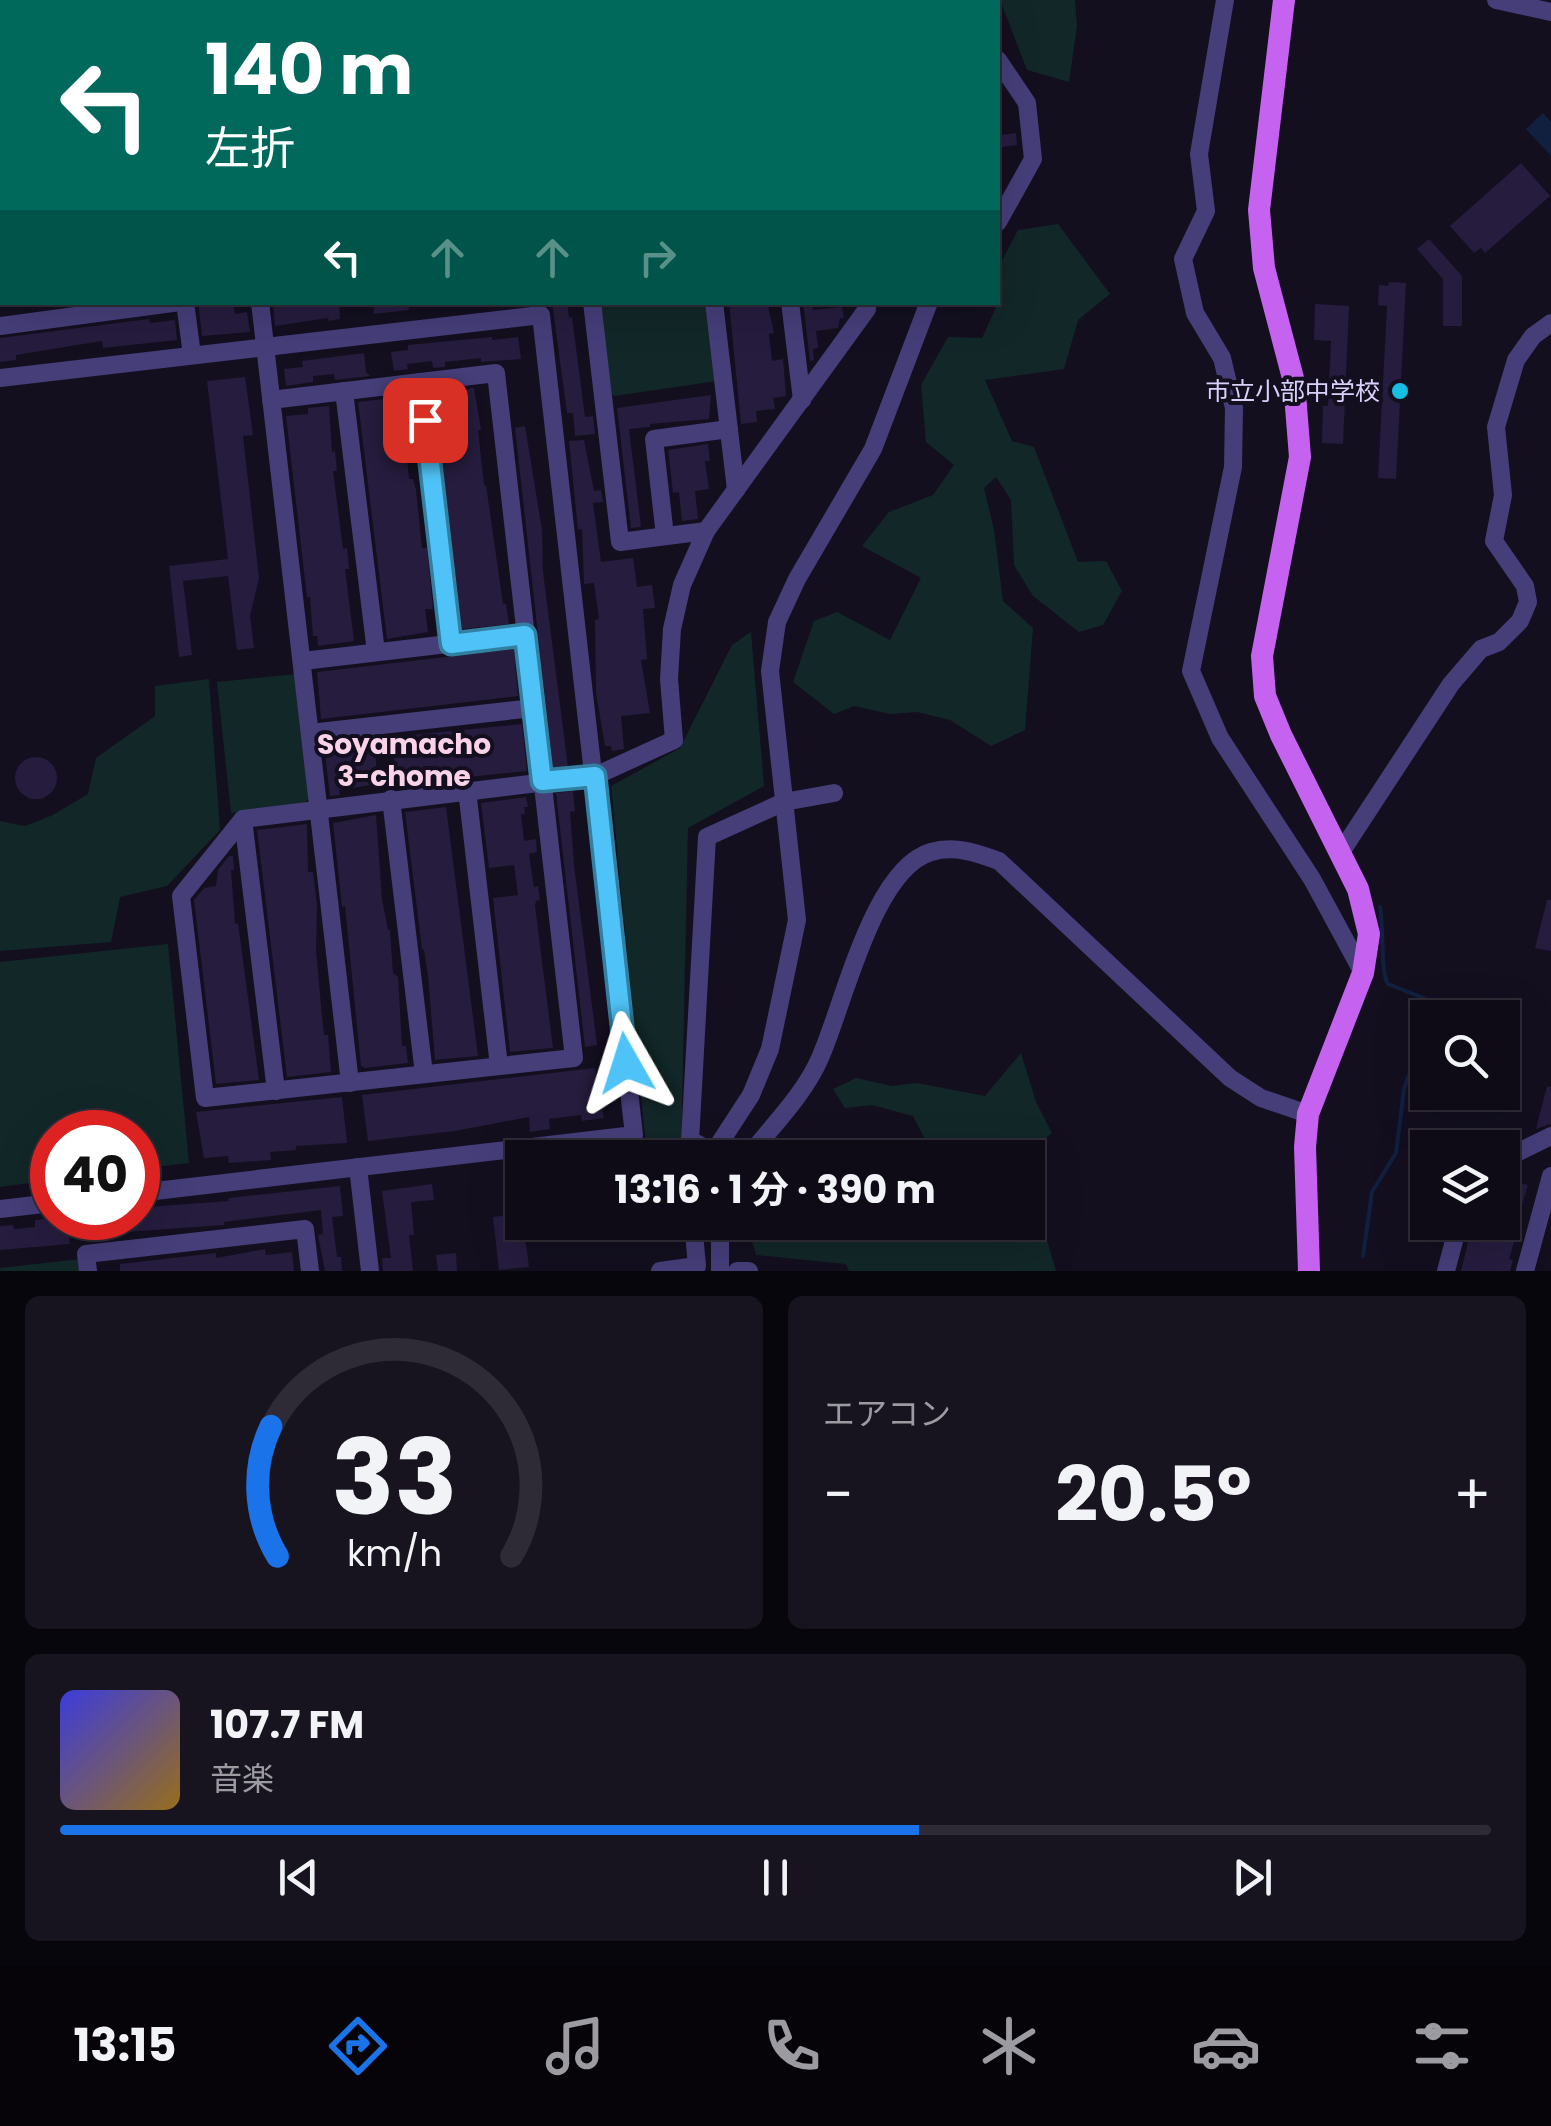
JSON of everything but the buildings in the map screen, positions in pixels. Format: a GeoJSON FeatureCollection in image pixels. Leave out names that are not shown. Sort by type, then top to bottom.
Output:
{"type":"FeatureCollection","features":[{"type":"Feature","properties":{"kind":"main road"},"geometry":{"type":"LineString","coordinates":[[1284,0],[1258,210],[1264,268],[1294,382],[1300,457],[1262,656],[1265,696],[1342,852],[1358,889],[1368,934],[1363,973],[1308,1114],[1310,1271]]}},
{"type":"Feature","properties":{"kind":"street"},"geometry":{"type":"LineString","coordinates":[[1225,0],[1199,154],[1206,211],[1183,259],[1196,313],[1222,358],[1234,408],[1233,467],[1191,670],[1220,738],[1312,879],[1363,973]]}},
{"type":"Feature","properties":{"kind":"street"},"geometry":{"type":"LineString","coordinates":[[1496,0],[1551,12]]}},
{"type":"Feature","properties":{"kind":"street"},"geometry":{"type":"LineString","coordinates":[[1000,63],[1026,103],[1033,159],[1000,218]]}},
{"type":"Feature","properties":{"kind":"street"},"geometry":{"type":"LineString","coordinates":[[0,326],[30,312],[137,305]]}},
{"type":"Feature","properties":{"kind":"street"},"geometry":{"type":"LineString","coordinates":[[183,305],[192,355]]}},
{"type":"Feature","properties":{"kind":"street"},"geometry":{"type":"LineString","coordinates":[[260,305],[350,1083]]}},
{"type":"Feature","properties":{"kind":"street"},"geometry":{"type":"LineString","coordinates":[[592,305],[620,542],[706,531]]}},
{"type":"Feature","properties":{"kind":"street"},"geometry":{"type":"LineString","coordinates":[[714,305],[736,490]]}},
{"type":"Feature","properties":{"kind":"street"},"geometry":{"type":"LineString","coordinates":[[790,305],[802,400]]}},
{"type":"Feature","properties":{"kind":"street"},"geometry":{"type":"LineString","coordinates":[[271,400],[496,373],[525,635],[534,708],[542,781],[574,1058],[204,1098],[180,896],[243,819],[391,799],[542,781],[595,776],[674,740],[669,678],[672,629],[682,585],[706,531],[866,305]]}},
{"type":"Feature","properties":{"kind":"street"},"geometry":{"type":"LineString","coordinates":[[721,1140],[752,1095],[770,1049],[798,920],[770,671],[778,622],[797,579],[873,449],[927,305]]}},
{"type":"Feature","properties":{"kind":"street"},"geometry":{"type":"LineString","coordinates":[[0,378],[541,315],[634,1134],[160,1190]]}},
{"type":"Feature","properties":{"kind":"street"},"geometry":{"type":"LineString","coordinates":[[1342,852],[1451,684],[1481,649],[1499,642],[1520,620],[1528,602],[1524,586],[1494,541],[1504,495],[1496,427],[1516,360],[1533,336],[1551,323]]}},
{"type":"Feature","properties":{"kind":"street"},"geometry":{"type":"LineString","coordinates":[[420,382],[451,644]]}},
{"type":"Feature","properties":{"kind":"street"},"geometry":{"type":"LineString","coordinates":[[344,391],[376,652]]}},
{"type":"Feature","properties":{"kind":"street"},"geometry":{"type":"LineString","coordinates":[[665,536],[654,439],[729,429]]}},
{"type":"Feature","properties":{"kind":"street"},"geometry":{"type":"LineString","coordinates":[[303,661],[525,635]]}},
{"type":"Feature","properties":{"kind":"street"},"geometry":{"type":"LineString","coordinates":[[310,734],[534,708]]}},
{"type":"Feature","properties":{"kind":"street"},"geometry":{"type":"LineString","coordinates":[[468,790],[499,1066]]}},
{"type":"Feature","properties":{"kind":"street"},"geometry":{"type":"LineString","coordinates":[[690,1140],[706,837],[784,802],[834,794]]}},
{"type":"Feature","properties":{"kind":"street"},"geometry":{"type":"LineString","coordinates":[[391,799],[424,1074]]}},
{"type":"Feature","properties":{"kind":"street"},"geometry":{"type":"LineString","coordinates":[[243,819],[276,1090]]}},
{"type":"Feature","properties":{"kind":"street"},"geometry":{"type":"LineString","coordinates":[[761,1140],[819,1061],[883,893],[905,865],[932,852],[966,850],[999,861],[1230,1078],[1261,1098],[1308,1114]]}},
{"type":"Feature","properties":{"kind":"street"},"geometry":{"type":"LineString","coordinates":[[1520,1151],[1551,1136]]}},
{"type":"Feature","properties":{"kind":"street"},"geometry":{"type":"LineString","coordinates":[[358,1168],[370,1271]]}},
{"type":"Feature","properties":{"kind":"street"},"geometry":{"type":"LineString","coordinates":[[1525,1271],[1551,1176]]}},
{"type":"Feature","properties":{"kind":"street"},"geometry":{"type":"LineString","coordinates":[[0,1209],[30,1206]]}},
{"type":"Feature","properties":{"kind":"street"},"geometry":{"type":"LineString","coordinates":[[88,1271],[86,1254],[305,1229],[310,1271]]}},
{"type":"Feature","properties":{"kind":"street"},"geometry":{"type":"LineString","coordinates":[[660,1271],[697,1266],[695,1240]]}},
{"type":"Feature","properties":{"kind":"street"},"geometry":{"type":"LineString","coordinates":[[720,1240],[720,1271]]}},
{"type":"Feature","properties":{"kind":"street"},"geometry":{"type":"LineString","coordinates":[[1446,1271],[1454,1240]]}},
{"type":"Feature","properties":{"kind":"street"},"geometry":{"type":"LineString","coordinates":[[736,1271],[748,1271]]}},
{"type":"Feature","properties":{"kind":"green space"},"geometry":{"type":"Polygon","coordinates":[[[1000,0],[1075,0],[1077,26],[1069,82],[1027,70],[1000,0]]]}},
{"type":"Feature","properties":{"kind":"green space"},"geometry":{"type":"Polygon","coordinates":[[[1058,224],[1110,294],[1078,320],[1064,369],[985,380],[1012,441],[1034,447],[1078,562],[1106,561],[1122,591],[1103,625],[1079,632],[1033,596],[1014,565],[1011,500],[996,477],[984,488],[1003,601],[1033,628],[1025,730],[991,746],[950,720],[917,712],[890,714],[854,706],[834,714],[793,682],[814,621],[837,612],[890,640],[921,578],[862,546],[889,512],[933,495],[954,465],[926,442],[921,385],[948,337],[982,338],[1000,305],[1000,264],[1018,230],[1058,224]]]}},
{"type":"Feature","properties":{"kind":"green space"},"geometry":{"type":"Polygon","coordinates":[[[597,305],[708,305],[717,381],[614,396],[607,390],[597,305]]]}},
{"type":"Feature","properties":{"kind":"green space"},"geometry":{"type":"Polygon","coordinates":[[[751,632],[764,786],[688,828],[681,1140],[645,1140],[611,786],[680,748],[732,645],[751,632]]]}},
{"type":"Feature","properties":{"kind":"green space"},"geometry":{"type":"Polygon","coordinates":[[[296,674],[311,795],[304,804],[231,813],[217,682],[296,674]]]}},
{"type":"Feature","properties":{"kind":"green space"},"geometry":{"type":"Polygon","coordinates":[[[209,679],[220,830],[167,886],[120,897],[111,942],[0,951],[0,821],[25,826],[88,794],[96,758],[155,716],[155,686],[209,679]]]}},
{"type":"Feature","properties":{"kind":"green space"},"geometry":{"type":"Polygon","coordinates":[[[168,944],[189,1163],[160,1166],[160,1110],[30,1110],[30,1183],[0,1187],[0,962],[168,944]]]}},
{"type":"Feature","properties":{"kind":"green space"},"geometry":{"type":"Polygon","coordinates":[[[1021,1053],[1036,1102],[1052,1133],[1043,1140],[925,1140],[913,1116],[872,1105],[845,1108],[833,1089],[856,1078],[892,1086],[917,1083],[985,1096],[1021,1053]]]}},
{"type":"Feature","properties":{"kind":"green space"},"geometry":{"type":"Polygon","coordinates":[[[1045,1233],[1056,1271],[849,1271],[846,1264],[756,1255],[752,1240],[1045,1240],[1045,1233]]]}},
{"type":"Feature","properties":{"kind":"green space"},"geometry":{"type":"Polygon","coordinates":[[[81,1259],[83,1271],[0,1271],[0,1268],[81,1259]]]}},
{"type":"Feature","properties":{"kind":"water"},"geometry":{"type":"Polygon","coordinates":[[[1543,113],[1551,122],[1551,156],[1526,129],[1543,113]]]}},
{"type":"Feature","properties":{"kind":"waterway"},"geometry":{"type":"LineString","coordinates":[[1380,907],[1388,984],[1428,1000]]}},
{"type":"Feature","properties":{"kind":"waterway"},"geometry":{"type":"LineString","coordinates":[[1363,1256],[1372,1192],[1396,1153],[1410,1072]]}},
{"type":"Feature","properties":{"kind":"place","name":"市立小部中学校"},"geometry":{"type":"Point","coordinates":[1400,391]}},
{"type":"Feature","properties":{"kind":"district","name":"Soyamacho 3-chome"},"geometry":{"type":"Point","coordinates":[404,760]}},
{"type":"Feature","properties":{"kind":"route"},"geometry":{"type":"LineString","coordinates":[[425,420],[451,644],[525,635],[542,781],[595,776],[626,1063]]}}]}
